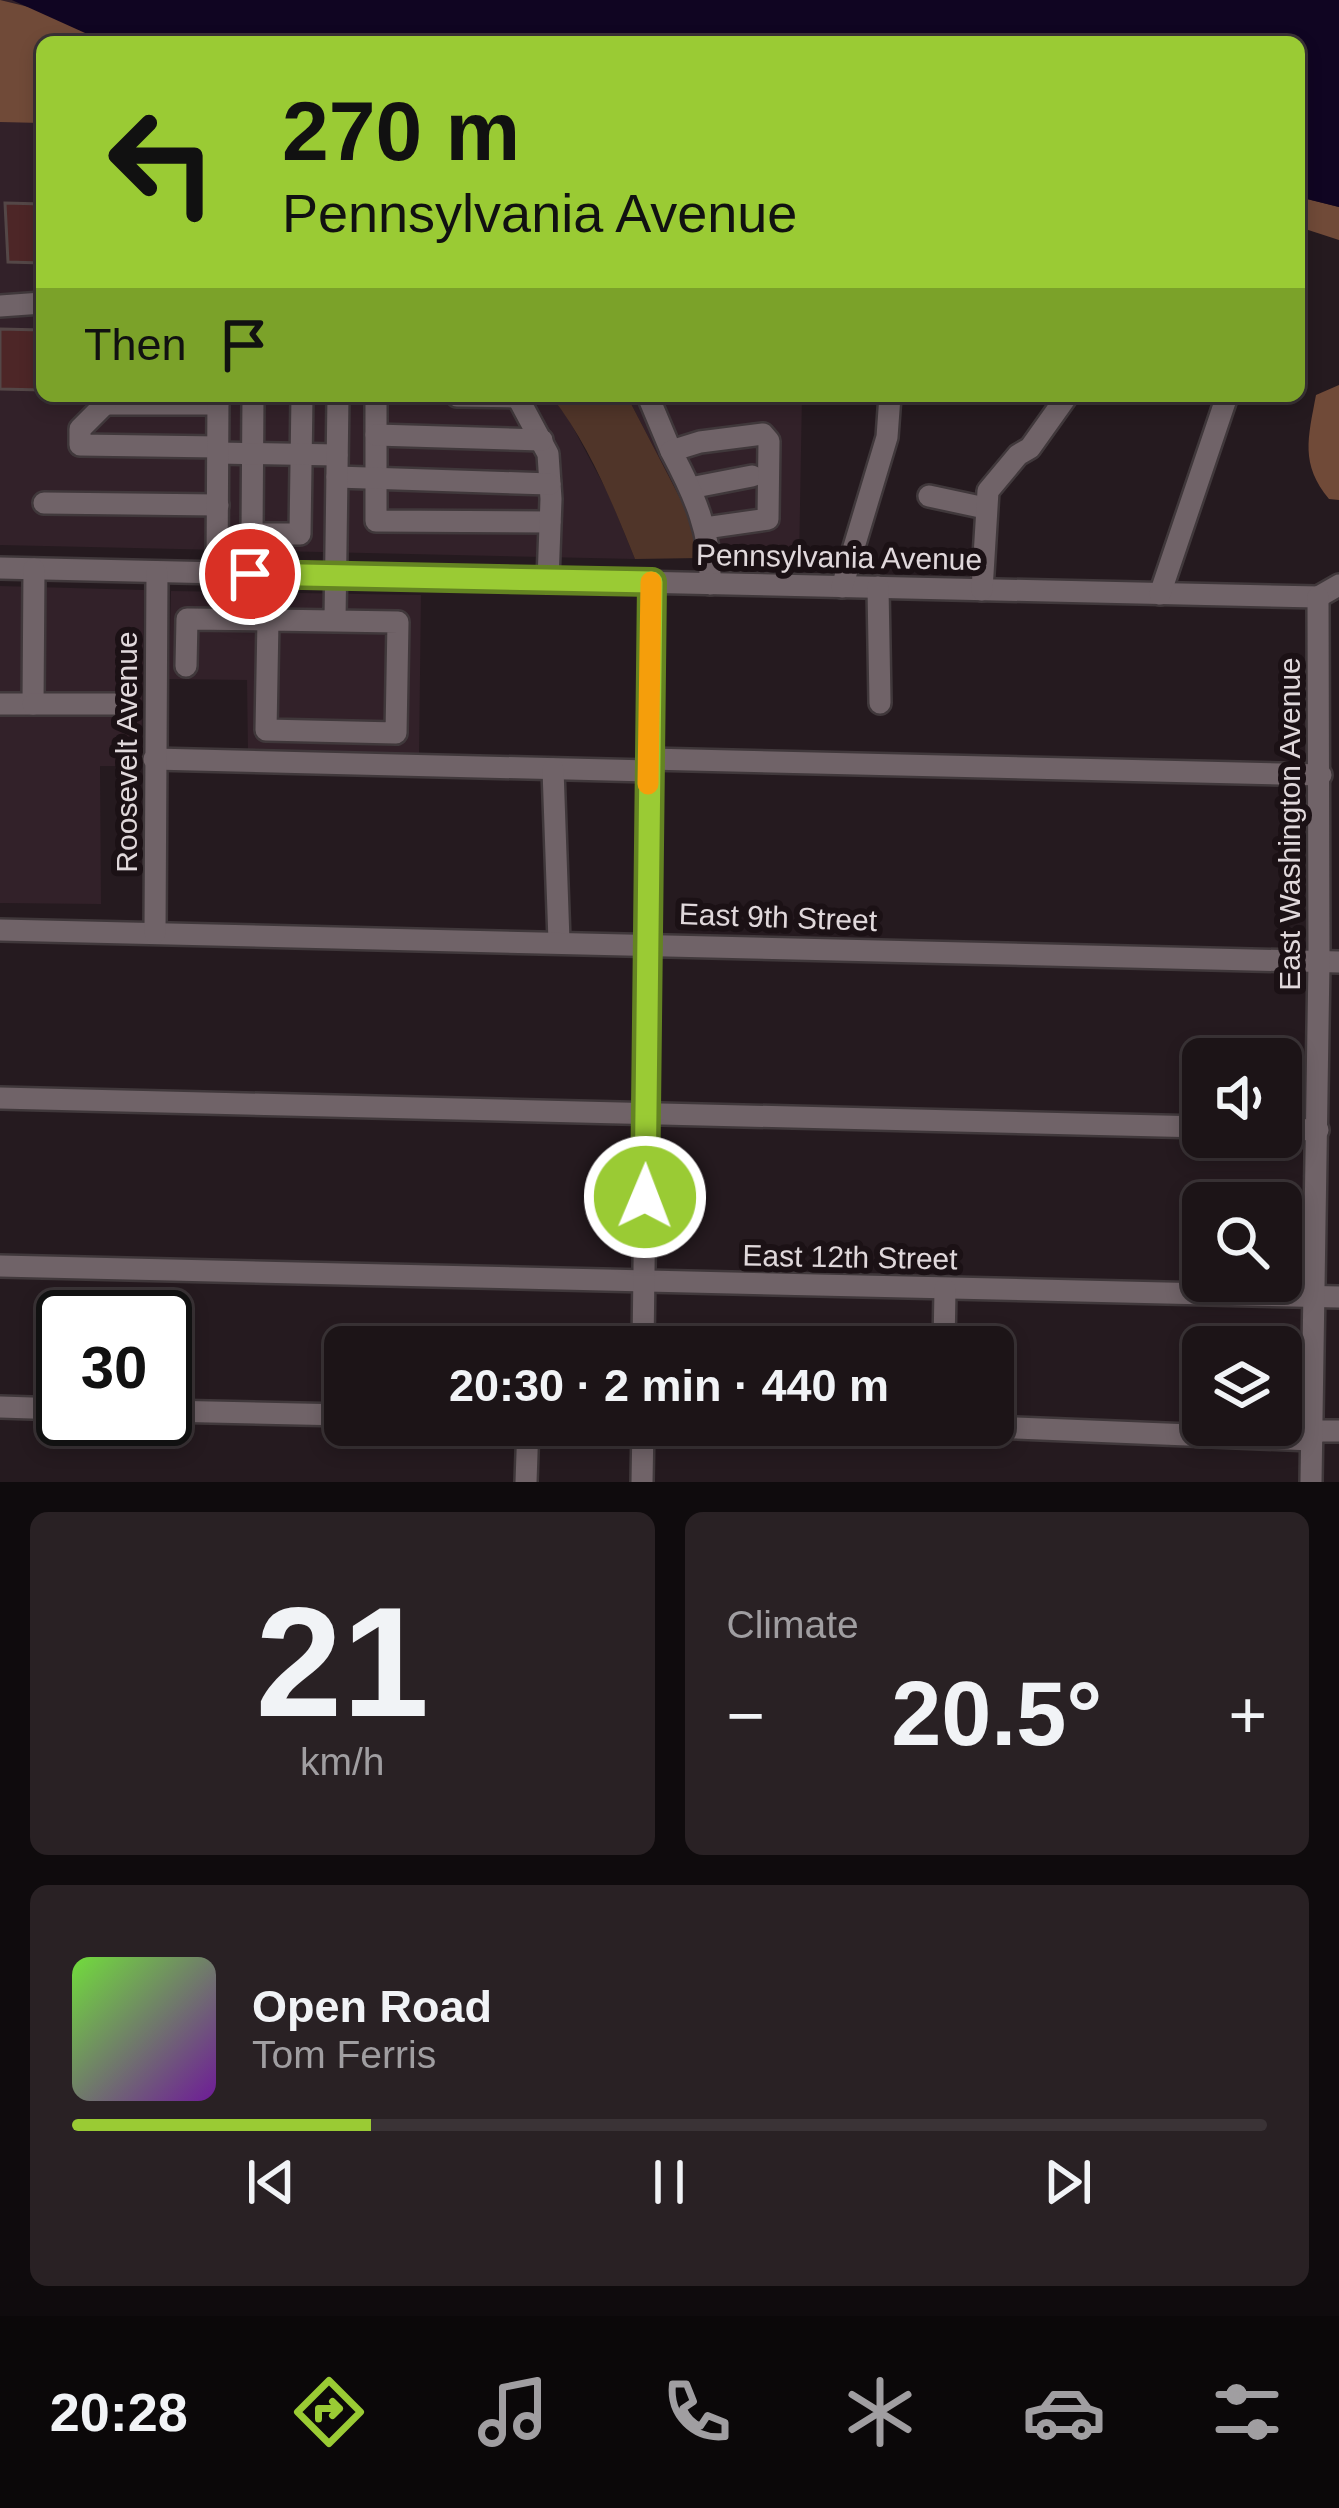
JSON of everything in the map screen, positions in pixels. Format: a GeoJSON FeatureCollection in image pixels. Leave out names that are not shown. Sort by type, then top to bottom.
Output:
{"type":"FeatureCollection","features":[{"type":"Feature","properties":{"kind":"street"},"geometry":{"type":"LineString","coordinates":[[0,306],[36,303]]}},
{"type":"Feature","properties":{"kind":"street"},"geometry":{"type":"LineString","coordinates":[[104,402],[80,430],[80,446],[303,455],[375,478],[550,484]]}},
{"type":"Feature","properties":{"kind":"street"},"geometry":{"type":"LineString","coordinates":[[218,402],[218,573]]}},
{"type":"Feature","properties":{"kind":"street"},"geometry":{"type":"LineString","coordinates":[[253,402],[252,533],[268,534],[300,534],[302,402]]}},
{"type":"Feature","properties":{"kind":"street"},"geometry":{"type":"LineString","coordinates":[[335,621],[338,402]]}},
{"type":"Feature","properties":{"kind":"street"},"geometry":{"type":"LineString","coordinates":[[376,402],[376,520],[550,522]]}},
{"type":"Feature","properties":{"kind":"street"},"geometry":{"type":"LineString","coordinates":[[520,402],[548,454],[548,580]]}},
{"type":"Feature","properties":{"kind":"street"},"geometry":{"type":"LineString","coordinates":[[651,402],[705,528],[710,584]]}},
{"type":"Feature","properties":{"kind":"street"},"geometry":{"type":"LineString","coordinates":[[842,586],[887,437],[890,402]]}},
{"type":"Feature","properties":{"kind":"street"},"geometry":{"type":"LineString","coordinates":[[982,590],[988,491],[1018,455],[1030,448],[1062,402]]}},
{"type":"Feature","properties":{"kind":"street"},"geometry":{"type":"LineString","coordinates":[[1160,594],[1225,402]]}},
{"type":"Feature","properties":{"kind":"street"},"geometry":{"type":"LineString","coordinates":[[671,451],[763,434],[770,441],[768,519],[705,528]]}},
{"type":"Feature","properties":{"kind":"street"},"geometry":{"type":"LineString","coordinates":[[376,435],[542,440]]}},
{"type":"Feature","properties":{"kind":"street"},"geometry":{"type":"LineString","coordinates":[[691,488],[752,476]]}},
{"type":"Feature","properties":{"kind":"street"},"geometry":{"type":"LineString","coordinates":[[929,496],[986,508]]}},
{"type":"Feature","properties":{"kind":"street"},"geometry":{"type":"LineString","coordinates":[[44,503],[218,505]]}},
{"type":"Feature","properties":{"kind":"street","name":"Pennsylvania Avenue"},"geometry":{"type":"LineString","coordinates":[[0,568],[1318,597]]}},
{"type":"Feature","properties":{"kind":"street"},"geometry":{"type":"LineString","coordinates":[[32,704],[34,569]]}},
{"type":"Feature","properties":{"kind":"street","name":"Roosevelt Avenue"},"geometry":{"type":"LineString","coordinates":[[155,933],[157,572]]}},
{"type":"Feature","properties":{"kind":"street"},"geometry":{"type":"LineString","coordinates":[[643,1326],[652,582]]}},
{"type":"Feature","properties":{"kind":"street"},"geometry":{"type":"LineString","coordinates":[[1318,597],[1339,584]]}},
{"type":"Feature","properties":{"kind":"street"},"geometry":{"type":"LineString","coordinates":[[878,587],[880,704]]}},
{"type":"Feature","properties":{"kind":"street","name":"East Washington Avenue"},"geometry":{"type":"LineString","coordinates":[[1311,1482],[1315,1297],[1328,1171],[1318,1130],[1328,1087],[1329,833],[1321,776],[1330,708],[1318,597]]}},
{"type":"Feature","properties":{"kind":"street"},"geometry":{"type":"LineString","coordinates":[[186,666],[187,619],[268,620],[398,622],[396,733],[266,730],[268,620]]}},
{"type":"Feature","properties":{"kind":"street"},"geometry":{"type":"LineString","coordinates":[[0,704],[117,704]]}},
{"type":"Feature","properties":{"kind":"street"},"geometry":{"type":"LineString","coordinates":[[154,759],[553,769],[649,765],[1321,776]]}},
{"type":"Feature","properties":{"kind":"street"},"geometry":{"type":"LineString","coordinates":[[553,769],[559,941]]}},
{"type":"Feature","properties":{"kind":"street","name":"East 9th Street"},"geometry":{"type":"LineString","coordinates":[[0,930],[1329,962]]}},
{"type":"Feature","properties":{"kind":"street"},"geometry":{"type":"LineString","coordinates":[[0,1099],[1182,1126]]}},
{"type":"Feature","properties":{"kind":"street"},"geometry":{"type":"LineString","coordinates":[[1302,1130],[1318,1130]]}},
{"type":"Feature","properties":{"kind":"street","name":"East 12th Street"},"geometry":{"type":"LineString","coordinates":[[0,1266],[1339,1298]]}},
{"type":"Feature","properties":{"kind":"street"},"geometry":{"type":"LineString","coordinates":[[944,1326],[945,1289]]}},
{"type":"Feature","properties":{"kind":"street"},"geometry":{"type":"LineString","coordinates":[[0,1407],[36,1408]]}},
{"type":"Feature","properties":{"kind":"street"},"geometry":{"type":"LineString","coordinates":[[192,1412],[324,1415]]}},
{"type":"Feature","properties":{"kind":"street"},"geometry":{"type":"LineString","coordinates":[[1014,1427],[1312,1435],[1339,1431]]}},
{"type":"Feature","properties":{"kind":"street"},"geometry":{"type":"LineString","coordinates":[[526,1482],[527,1446]]}},
{"type":"Feature","properties":{"kind":"street"},"geometry":{"type":"LineString","coordinates":[[642,1482],[643,1446]]}},
{"type":"Feature","properties":{"kind":"shaded area"},"geometry":{"type":"Polygon","coordinates":[[[0,0],[12,0],[92,36],[36,36],[36,402],[556,402],[609,495],[635,559],[0,545],[0,0]]]}},
{"type":"Feature","properties":{"kind":"shaded area"},"geometry":{"type":"Polygon","coordinates":[[[0,0],[41,10],[93,36],[36,36],[36,123],[0,122],[0,0]]]}},
{"type":"Feature","properties":{"kind":"shaded area"},"geometry":{"type":"Polygon","coordinates":[[[12,0],[1339,0],[1339,207],[1305,198],[1305,36],[92,36],[12,0]]]}},
{"type":"Feature","properties":{"kind":"shaded area"},"geometry":{"type":"Polygon","coordinates":[[[1305,198],[1339,207],[1339,240],[1305,229],[1305,198]]]}},
{"type":"Feature","properties":{"kind":"shaded area"},"geometry":{"type":"Polygon","coordinates":[[[1339,385],[1339,500],[1329,499],[1320,486],[1309,450],[1316,395],[1339,385]]]}},
{"type":"Feature","properties":{"kind":"shaded area"},"geometry":{"type":"Polygon","coordinates":[[[556,402],[630,402],[694,525],[700,558],[635,559],[556,402]]]}},
{"type":"Feature","properties":{"kind":"shaded area"},"geometry":{"type":"Polygon","coordinates":[[[630,402],[802,402],[799,563],[701,558],[694,525],[630,402]]]}},
{"type":"Feature","properties":{"kind":"shaded area"},"geometry":{"type":"Polygon","coordinates":[[[0,586],[144,590],[141,766],[100,766],[101,904],[0,903],[0,586]]]}},
{"type":"Feature","properties":{"kind":"shaded area"},"geometry":{"type":"Polygon","coordinates":[[[171,591],[421,595],[419,756],[248,753],[247,680],[169,679],[171,591]]]}},
{"type":"Feature","properties":{"kind":"building"},"geometry":{"type":"Polygon","coordinates":[[[5,203],[36,204],[36,263],[8,262],[5,203]]]}},
{"type":"Feature","properties":{"kind":"building"},"geometry":{"type":"Polygon","coordinates":[[[0,329],[36,330],[36,390],[0,389],[0,329]]]}},
{"type":"Feature","properties":{"kind":"slow traffic"},"geometry":{"type":"LineString","coordinates":[[648,784],[651,582]]}},
{"type":"Feature","properties":{"kind":"route"},"geometry":{"type":"LineString","coordinates":[[250,574],[652,582],[645,1197]]}}]}
